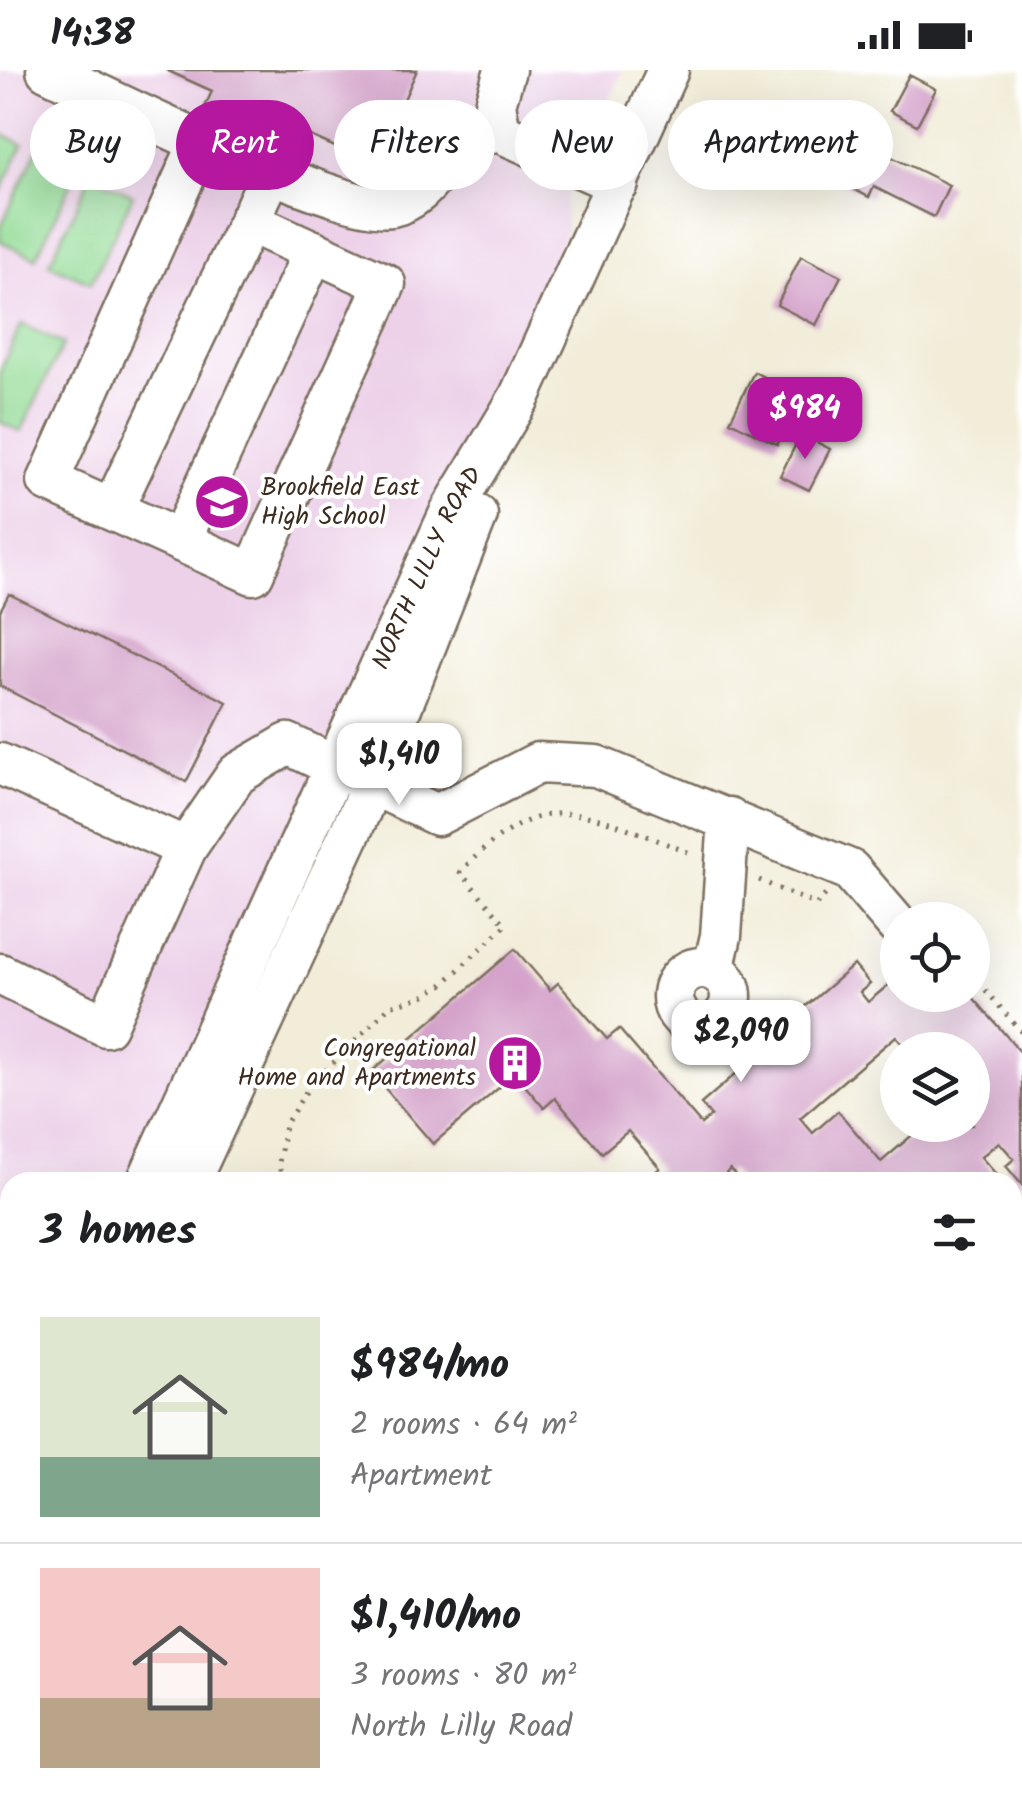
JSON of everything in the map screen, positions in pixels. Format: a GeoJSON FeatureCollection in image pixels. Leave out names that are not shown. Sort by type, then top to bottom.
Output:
{"type":"FeatureCollection","features":[{"type":"Feature","properties":{"kind":"street"},"geometry":{"type":"LineString","coordinates":[[47,70],[176,131]]}},
{"type":"Feature","properties":{"kind":"street"},"geometry":{"type":"LineString","coordinates":[[500,132],[495,104],[505,70]]}},
{"type":"Feature","properties":{"kind":"street","name":"NORTH LILLY ROAD"},"geometry":{"type":"LineString","coordinates":[[648,116],[668,70]]}},
{"type":"Feature","properties":{"kind":"street"},"geometry":{"type":"LineString","coordinates":[[314,186],[381,209],[400,204],[419,190],[462,142],[481,132],[500,132],[515,139]]}},
{"type":"Feature","properties":{"kind":"street"},"geometry":{"type":"LineString","coordinates":[[178,190],[48,481],[254,574],[385,284],[254,224],[251,216]]}},
{"type":"Feature","properties":{"kind":"street"},"geometry":{"type":"LineString","coordinates":[[112,510],[263,190]]}},
{"type":"Feature","properties":{"kind":"street","name":"NORTH LILLY ROAD"},"geometry":{"type":"LineString","coordinates":[[193,1172],[354,773],[451,511],[518,398],[615,190]]}},
{"type":"Feature","properties":{"kind":"street"},"geometry":{"type":"LineString","coordinates":[[180,541],[314,252]]}},
{"type":"Feature","properties":{"kind":"street"},"geometry":{"type":"LineString","coordinates":[[0,974],[106,1026],[186,848],[237,774],[288,744],[436,814],[538,762],[596,766],[850,870],[880,905]]}},
{"type":"Feature","properties":{"kind":"street"},"geometry":{"type":"LineString","coordinates":[[0,764],[186,848]]}},
{"type":"Feature","properties":{"kind":"street","name":"NORTH LILLY ROAD"},"geometry":{"type":"LineString","coordinates":[[152,1172],[354,773]]}},
{"type":"Feature","properties":{"kind":"street"},"geometry":{"type":"LineString","coordinates":[[713,970],[721,936],[729,818]]}},
{"type":"Feature","properties":{"kind":"path"},"geometry":{"type":"LineString","coordinates":[[280,1172],[285,1125],[309,1087],[390,1006],[422,998],[442,985],[506,925],[460,872],[485,846],[532,816],[574,813],[726,866],[816,906],[850,870]]}},
{"type":"Feature","properties":{"kind":"path"},"geometry":{"type":"LineString","coordinates":[[990,995],[1022,1033]]}},
{"type":"Feature","properties":{"kind":"shaded area","name":"Brookfield East High School"},"geometry":{"type":"Polygon","coordinates":[[[0,70],[623,70],[610,100],[515,100],[515,190],[569,190],[565,200],[566,232],[140,1172],[0,1172],[0,70]]]}},
{"type":"Feature","properties":{"kind":"green space"},"geometry":{"type":"Polygon","coordinates":[[[0,133],[23,144],[0,193],[0,133]]]}},
{"type":"Feature","properties":{"kind":"green space"},"geometry":{"type":"Polygon","coordinates":[[[30,165],[30,190],[68,190],[36,258],[0,241],[0,228],[30,165]]]}},
{"type":"Feature","properties":{"kind":"green space"},"geometry":{"type":"Polygon","coordinates":[[[84,190],[122,190],[133,195],[91,283],[49,264],[84,190]]]}},
{"type":"Feature","properties":{"kind":"green space"},"geometry":{"type":"Polygon","coordinates":[[[22,324],[63,344],[21,432],[0,422],[0,370],[22,324]]]}},
{"type":"Feature","properties":{"kind":"building"},"geometry":{"type":"Polygon","coordinates":[[[166,70],[417,70],[404,100],[334,100],[334,146],[314,137],[314,100],[208,100],[212,91],[166,70]]]}},
{"type":"Feature","properties":{"kind":"building"},"geometry":{"type":"Polygon","coordinates":[[[909,75],[936,89],[917,125],[893,113],[909,75]]]}},
{"type":"Feature","properties":{"kind":"building"},"geometry":{"type":"Polygon","coordinates":[[[893,158],[949,185],[934,217],[880,190],[893,190],[893,158]]]}},
{"type":"Feature","properties":{"kind":"building"},"geometry":{"type":"Polygon","coordinates":[[[801,256],[841,276],[816,325],[777,305],[801,256]]]}},
{"type":"Feature","properties":{"kind":"building"},"geometry":{"type":"Polygon","coordinates":[[[754,372],[782,386],[773,406],[803,421],[795,438],[783,432],[777,444],[730,421],[754,372]]]}},
{"type":"Feature","properties":{"kind":"building"},"geometry":{"type":"Polygon","coordinates":[[[801,434],[830,449],[809,490],[780,476],[801,434]]]}},
{"type":"Feature","properties":{"kind":"building"},"geometry":{"type":"Polygon","coordinates":[[[9,594],[227,702],[186,782],[0,686],[0,611],[9,594]]]}},
{"type":"Feature","properties":{"kind":"building","name":"Congregational Home and Apartments"},"geometry":{"type":"Polygon","coordinates":[[[515,949],[550,990],[558,983],[607,1039],[619,1029],[701,1124],[711,1116],[701,1104],[761,1052],[758,1047],[854,965],[870,984],[860,992],[868,1002],[880,992],[880,1012],[986,1012],[1022,1054],[1022,1172],[1011,1172],[1006,1166],[1014,1159],[999,1142],[981,1157],[994,1172],[730,1169],[655,1172],[660,1168],[628,1131],[602,1153],[555,1098],[544,1108],[515,1074],[433,1144],[371,1072],[515,949]]]}},
{"type":"Feature","properties":{"kind":"place","name":"Brookfield East High School"},"geometry":{"type":"Point","coordinates":[222,502]}},
{"type":"Feature","properties":{"kind":"place","name":"Congregational Home and Apartments"},"geometry":{"type":"Point","coordinates":[515,1063]}}]}
